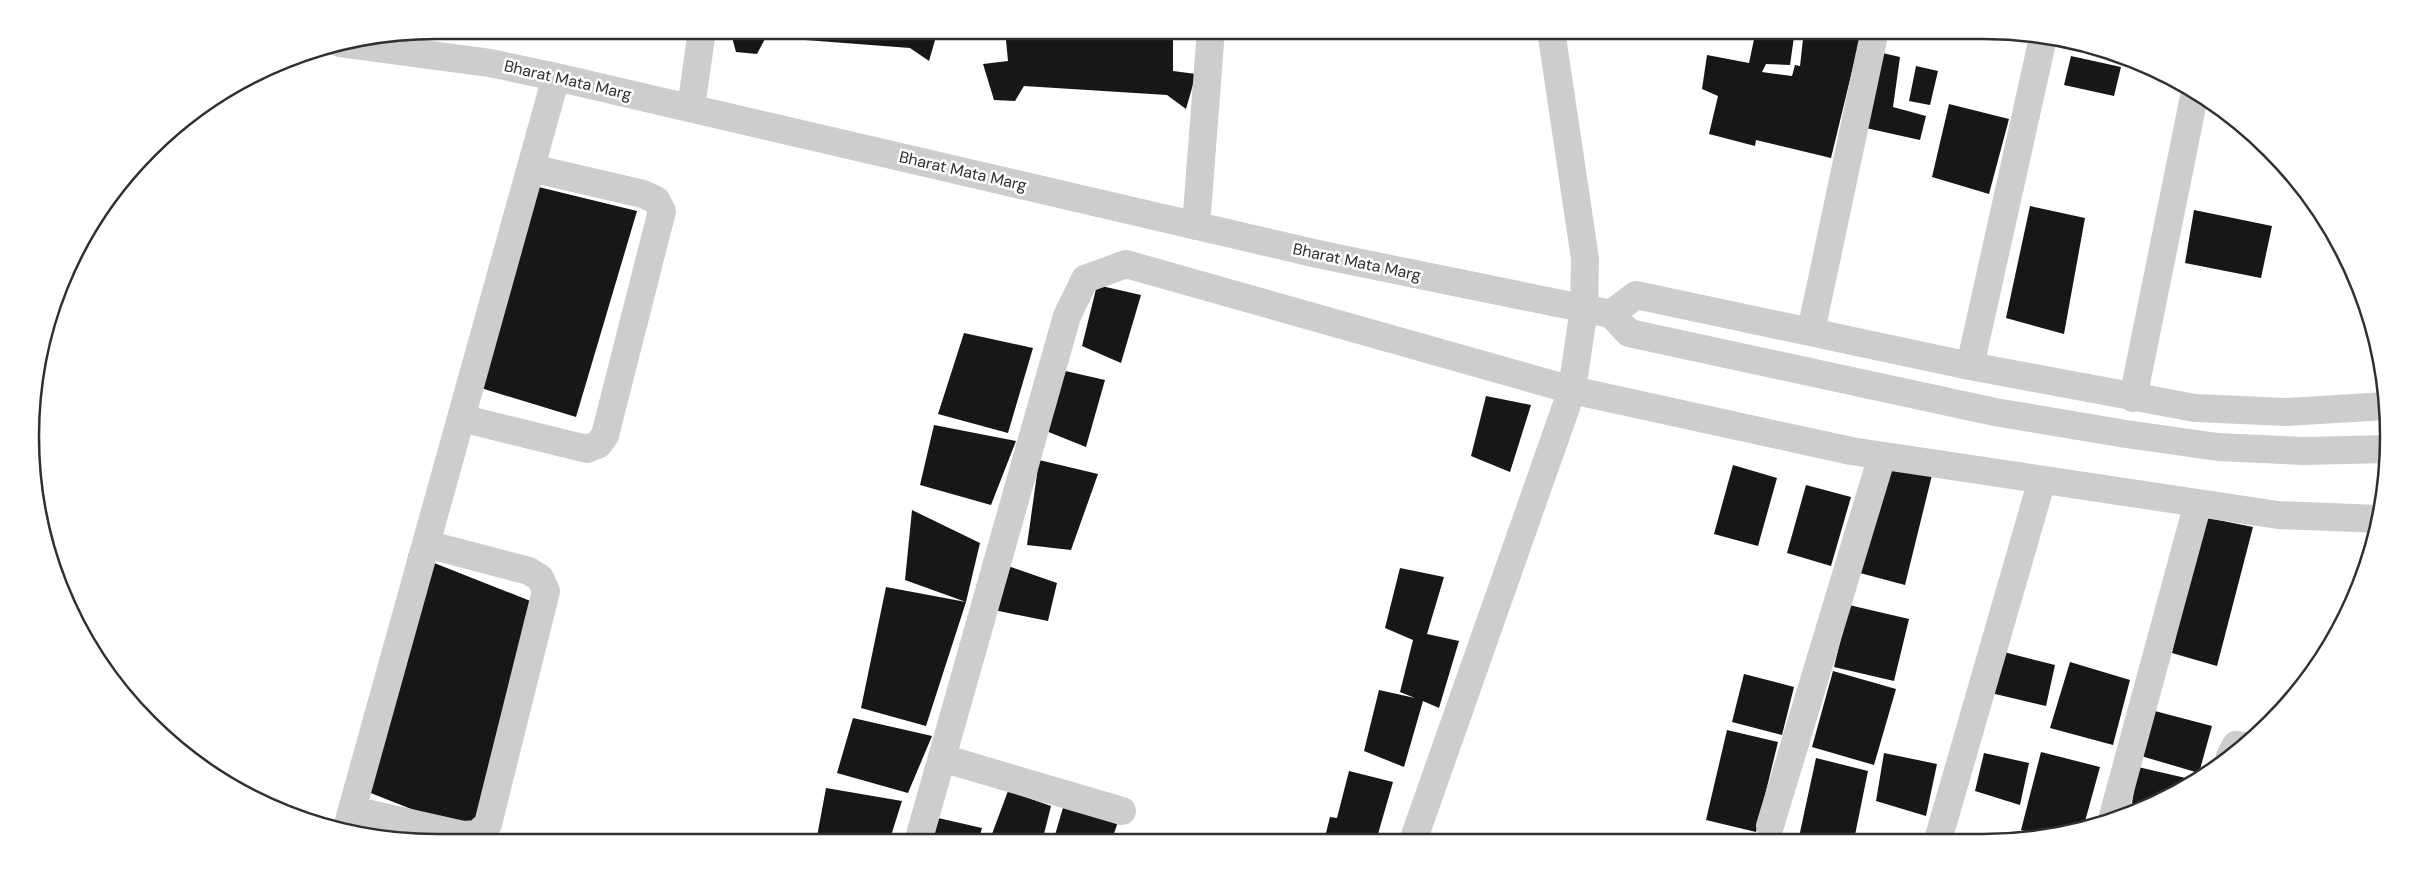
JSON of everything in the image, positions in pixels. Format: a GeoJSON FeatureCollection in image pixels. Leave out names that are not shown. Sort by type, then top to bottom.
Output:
{"type":"FeatureCollection","features":[{"type":"Feature","properties":{"kind":"street"},"geometry":{"type":"LineString","coordinates":[[691,108],[701,39]]}},
{"type":"Feature","properties":{"kind":"street"},"geometry":{"type":"LineString","coordinates":[[1196,226],[1210,39]]}},
{"type":"Feature","properties":{"kind":"street"},"geometry":{"type":"LineString","coordinates":[[1415,834],[1572,390],[1584,308],[1585,259],[1552,39]]}},
{"type":"Feature","properties":{"kind":"street"},"geometry":{"type":"LineString","coordinates":[[1811,331],[1873,39]]}},
{"type":"Feature","properties":{"kind":"street"},"geometry":{"type":"LineString","coordinates":[[1970,366],[2042,43]]}},
{"type":"Feature","properties":{"kind":"street","name":"Bharat Mata Marg"},"geometry":{"type":"LineString","coordinates":[[361,46],[490,63],[556,77],[1322,255],[1611,314]]}},
{"type":"Feature","properties":{"kind":"street"},"geometry":{"type":"LineString","coordinates":[[455,834],[349,820],[556,77]]}},
{"type":"Feature","properties":{"kind":"street"},"geometry":{"type":"LineString","coordinates":[[2133,398],[2193,100]]}},
{"type":"Feature","properties":{"kind":"street"},"geometry":{"type":"LineString","coordinates":[[461,418],[586,449],[599,444],[605,435],[662,211],[656,200],[643,194],[531,168]]}},
{"type":"Feature","properties":{"kind":"street"},"geometry":{"type":"LineString","coordinates":[[920,834],[1067,316],[1085,279],[1126,264],[1572,390],[1851,451],[2278,515],[2372,519]]}},
{"type":"Feature","properties":{"kind":"street"},"geometry":{"type":"LineString","coordinates":[[2379,406],[2286,412],[2195,408],[2133,398],[1970,366],[1811,331],[1636,296],[1611,314],[1629,333],[2013,415],[2218,447],[2304,451],[2380,449]]}},
{"type":"Feature","properties":{"kind":"street"},"geometry":{"type":"LineString","coordinates":[[1770,826],[1882,456]]}},
{"type":"Feature","properties":{"kind":"street"},"geometry":{"type":"LineString","coordinates":[[1940,834],[2042,480]]}},
{"type":"Feature","properties":{"kind":"street"},"geometry":{"type":"LineString","coordinates":[[2113,812],[2198,503]]}},
{"type":"Feature","properties":{"kind":"street"},"geometry":{"type":"LineString","coordinates":[[426,544],[529,571],[540,578],[546,591],[488,824],[477,834]]}},
{"type":"Feature","properties":{"kind":"street"},"geometry":{"type":"LineString","coordinates":[[942,758],[1122,811]]}},
{"type":"Feature","properties":{"kind":"building"},"geometry":{"type":"Polygon","coordinates":[[[732,39],[765,39],[757,54],[736,52],[732,39]]]}},
{"type":"Feature","properties":{"kind":"building"},"geometry":{"type":"Polygon","coordinates":[[[792,39],[935,39],[929,61],[910,48],[792,39]]]}},
{"type":"Feature","properties":{"kind":"building"},"geometry":{"type":"Polygon","coordinates":[[[1006,39],[1173,39],[1173,71],[1196,74],[1186,109],[1167,95],[1024,86],[1015,101],[994,100],[983,64],[1008,61],[1006,39]]]}},
{"type":"Feature","properties":{"kind":"building"},"geometry":{"type":"Polygon","coordinates":[[[1754,39],[1794,39],[1790,65],[1766,64],[1762,72],[1792,76],[1795,65],[1800,66],[1803,39],[1860,39],[1831,158],[1756,140],[1755,146],[1709,134],[1718,96],[1702,89],[1707,55],[1749,63],[1754,39]]]}},
{"type":"Feature","properties":{"kind":"building"},"geometry":{"type":"Polygon","coordinates":[[[1878,52],[1900,57],[1893,107],[1926,116],[1920,140],[1866,128],[1878,52]]]}},
{"type":"Feature","properties":{"kind":"building"},"geometry":{"type":"Polygon","coordinates":[[[2071,56],[2121,67],[2114,96],[2064,85],[2071,56]]]}},
{"type":"Feature","properties":{"kind":"building"},"geometry":{"type":"Polygon","coordinates":[[[1916,66],[1938,71],[1930,105],[1909,101],[1916,66]]]}},
{"type":"Feature","properties":{"kind":"building"},"geometry":{"type":"Polygon","coordinates":[[[1949,104],[2009,119],[1989,194],[1932,177],[1949,104]]]}},
{"type":"Feature","properties":{"kind":"building"},"geometry":{"type":"Polygon","coordinates":[[[514,181],[637,211],[576,417],[471,385],[514,181]]]}},
{"type":"Feature","properties":{"kind":"building"},"geometry":{"type":"Polygon","coordinates":[[[2030,206],[2085,218],[2064,334],[2006,318],[2030,206]]]}},
{"type":"Feature","properties":{"kind":"building"},"geometry":{"type":"Polygon","coordinates":[[[2194,210],[2272,226],[2261,278],[2185,263],[2194,210]]]}},
{"type":"Feature","properties":{"kind":"building"},"geometry":{"type":"Polygon","coordinates":[[[1097,285],[1141,295],[1121,363],[1082,346],[1097,285]]]}},
{"type":"Feature","properties":{"kind":"building"},"geometry":{"type":"Polygon","coordinates":[[[964,333],[1033,348],[1008,433],[938,414],[964,333]]]}},
{"type":"Feature","properties":{"kind":"building"},"geometry":{"type":"Polygon","coordinates":[[[1061,370],[1105,380],[1086,447],[1046,431],[1061,370]]]}},
{"type":"Feature","properties":{"kind":"building"},"geometry":{"type":"Polygon","coordinates":[[[1486,396],[1531,405],[1510,472],[1471,456],[1486,396]]]}},
{"type":"Feature","properties":{"kind":"building"},"geometry":{"type":"Polygon","coordinates":[[[934,425],[1016,441],[991,505],[920,485],[934,425]]]}},
{"type":"Feature","properties":{"kind":"building"},"geometry":{"type":"Polygon","coordinates":[[[1039,460],[1098,474],[1071,550],[1027,545],[1039,460]]]}},
{"type":"Feature","properties":{"kind":"building"},"geometry":{"type":"Polygon","coordinates":[[[1733,465],[1777,478],[1758,546],[1714,534],[1733,465]]]}},
{"type":"Feature","properties":{"kind":"building"},"geometry":{"type":"Polygon","coordinates":[[[1886,469],[1932,475],[1905,585],[1860,573],[1886,469]]]}},
{"type":"Feature","properties":{"kind":"building"},"geometry":{"type":"Polygon","coordinates":[[[1806,485],[1851,497],[1831,566],[1787,553],[1806,485]]]}},
{"type":"Feature","properties":{"kind":"building"},"geometry":{"type":"Polygon","coordinates":[[[912,510],[980,543],[966,602],[905,580],[912,510]]]}},
{"type":"Feature","properties":{"kind":"building"},"geometry":{"type":"Polygon","coordinates":[[[2203,517],[2253,527],[2217,666],[2172,653],[2203,517]]]}},
{"type":"Feature","properties":{"kind":"building"},"geometry":{"type":"Polygon","coordinates":[[[409,553],[533,602],[472,833],[358,788],[409,553]]]}},
{"type":"Feature","properties":{"kind":"building"},"geometry":{"type":"Polygon","coordinates":[[[1005,565],[1057,583],[1048,621],[994,610],[1005,565]]]}},
{"type":"Feature","properties":{"kind":"building"},"geometry":{"type":"Polygon","coordinates":[[[1400,568],[1444,577],[1427,634],[1459,641],[1439,708],[1423,701],[1404,767],[1364,751],[1379,690],[1415,698],[1400,692],[1413,640],[1385,628],[1400,568]]]}},
{"type":"Feature","properties":{"kind":"building"},"geometry":{"type":"Polygon","coordinates":[[[886,587],[966,602],[926,726],[861,708],[886,587]]]}},
{"type":"Feature","properties":{"kind":"building"},"geometry":{"type":"Polygon","coordinates":[[[1849,605],[1909,619],[1894,681],[1834,667],[1849,605]]]}},
{"type":"Feature","properties":{"kind":"building"},"geometry":{"type":"Polygon","coordinates":[[[2000,651],[2055,665],[2046,706],[1991,693],[2000,651]]]}},
{"type":"Feature","properties":{"kind":"building"},"geometry":{"type":"Polygon","coordinates":[[[2070,662],[2130,680],[2113,745],[2050,728],[2070,662]]]}},
{"type":"Feature","properties":{"kind":"building"},"geometry":{"type":"Polygon","coordinates":[[[1833,671],[1896,689],[1874,765],[1812,747],[1833,671]]]}},
{"type":"Feature","properties":{"kind":"building"},"geometry":{"type":"Polygon","coordinates":[[[1744,674],[1794,687],[1782,735],[1732,722],[1744,674]]]}},
{"type":"Feature","properties":{"kind":"building"},"geometry":{"type":"Polygon","coordinates":[[[2151,710],[2212,726],[2200,769],[2195,772],[2141,756],[2151,710]]]}},
{"type":"Feature","properties":{"kind":"building"},"geometry":{"type":"Polygon","coordinates":[[[853,718],[932,736],[908,793],[837,773],[853,718]]]}},
{"type":"Feature","properties":{"kind":"building"},"geometry":{"type":"Polygon","coordinates":[[[1727,730],[1778,742],[1756,832],[1706,820],[1727,730]]]}},
{"type":"Feature","properties":{"kind":"building"},"geometry":{"type":"Polygon","coordinates":[[[2041,752],[2100,767],[2085,821],[2034,831],[2021,830],[2041,752]]]}},
{"type":"Feature","properties":{"kind":"building"},"geometry":{"type":"Polygon","coordinates":[[[1884,753],[1937,764],[1926,816],[1876,801],[1884,753]]]}},
{"type":"Feature","properties":{"kind":"building"},"geometry":{"type":"Polygon","coordinates":[[[1984,753],[2029,763],[2020,805],[1975,791],[1984,753]]]}},
{"type":"Feature","properties":{"kind":"building"},"geometry":{"type":"Polygon","coordinates":[[[1816,758],[1868,771],[1855,834],[1800,834],[1816,758]]]}},
{"type":"Feature","properties":{"kind":"building"},"geometry":{"type":"Polygon","coordinates":[[[2138,767],[2186,778],[2135,804],[2132,803],[2138,767]]]}},
{"type":"Feature","properties":{"kind":"building"},"geometry":{"type":"Polygon","coordinates":[[[1349,771],[1393,782],[1378,834],[1326,834],[1330,817],[1337,818],[1349,771]]]}},
{"type":"Feature","properties":{"kind":"building"},"geometry":{"type":"Polygon","coordinates":[[[826,788],[902,801],[892,834],[817,834],[826,788]]]}},
{"type":"Feature","properties":{"kind":"building"},"geometry":{"type":"Polygon","coordinates":[[[1008,791],[1051,806],[1044,834],[992,834],[1008,791]]]}},
{"type":"Feature","properties":{"kind":"building"},"geometry":{"type":"Polygon","coordinates":[[[1064,804],[1119,819],[1114,834],[1055,834],[1064,804]]]}},
{"type":"Feature","properties":{"kind":"building"},"geometry":{"type":"Polygon","coordinates":[[[938,818],[982,828],[980,834],[933,834],[938,818]]]}}]}
